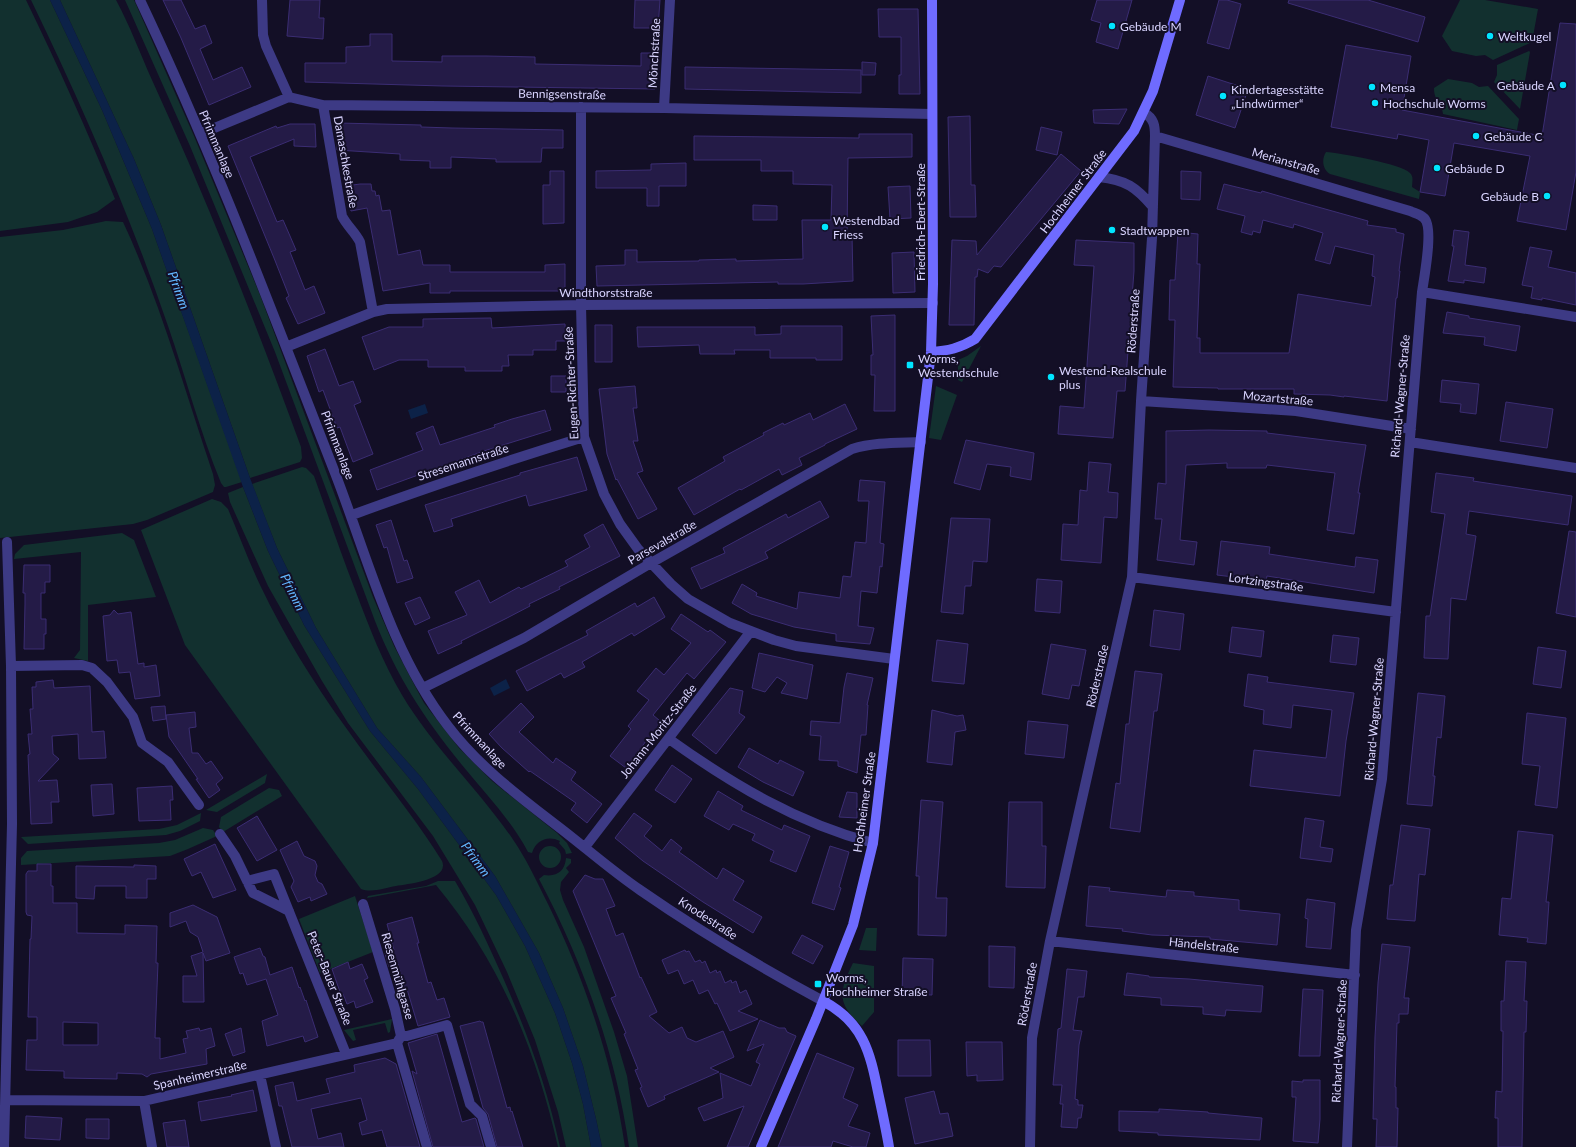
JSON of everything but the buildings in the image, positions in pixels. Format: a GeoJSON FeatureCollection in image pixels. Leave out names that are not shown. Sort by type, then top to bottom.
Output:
{"type":"FeatureCollection","features":[{"type":"Feature","properties":{"kind":"street","name":"Pfrimmanlage"},"geometry":{"type":"LineString","coordinates":[[140,0],[200,134],[352,515],[392,625],[414,673],[448,727],[477,759],[509,788],[585,847]]}},
{"type":"Feature","properties":{"kind":"street"},"geometry":{"type":"LineString","coordinates":[[200,134],[289,97],[266,46],[263,35],[262,0]]}},
{"type":"Feature","properties":{"kind":"street","name":"Mönchstraße"},"geometry":{"type":"LineString","coordinates":[[664,108],[670,0]]}},
{"type":"Feature","properties":{"kind":"street","name":"Friedrich-Ebert-Straße"},"geometry":{"type":"LineString","coordinates":[[921,442],[930,352],[933,303],[932,0]]}},
{"type":"Feature","properties":{"kind":"street","name":"Hochheimer Straße"},"geometry":{"type":"LineString","coordinates":[[930,352],[955,349],[964,346],[975,339],[1134,131],[1153,92],[1180,0]]}},
{"type":"Feature","properties":{"kind":"street","name":"Bennigsenstraße"},"geometry":{"type":"LineString","coordinates":[[289,97],[323,105],[664,108],[932,114]]}},
{"type":"Feature","properties":{"kind":"street","name":"Damaschkestraße"},"geometry":{"type":"LineString","coordinates":[[323,105],[342,216],[360,242],[372,312]]}},
{"type":"Feature","properties":{"kind":"street","name":"Eugen-Richter-Straße"},"geometry":{"type":"LineString","coordinates":[[581,107],[581,305],[584,437],[604,494],[620,524],[638,549],[688,599],[730,623],[796,646],[894,659]]}},
{"type":"Feature","properties":{"kind":"street","name":"Röderstraße"},"geometry":{"type":"LineString","coordinates":[[1030,1147],[1032,1038],[1050,941],[1132,577],[1153,207],[1155,136],[1154,122],[1151,117],[1144,113]]}},
{"type":"Feature","properties":{"kind":"street","name":"Merianstraße"},"geometry":{"type":"LineString","coordinates":[[1155,136],[1410,211]]}},
{"type":"Feature","properties":{"kind":"street"},"geometry":{"type":"LineString","coordinates":[[1100,177],[1113,178],[1135,187],[1153,207]]}},
{"type":"Feature","properties":{"kind":"street","name":"Richard-Wagner-Straße"},"geometry":{"type":"LineString","coordinates":[[1346,1147],[1356,930],[1382,779],[1422,292],[1428,240],[1428,226],[1423,217],[1410,211]]}},
{"type":"Feature","properties":{"kind":"street"},"geometry":{"type":"LineString","coordinates":[[1422,292],[1576,317]]}},
{"type":"Feature","properties":{"kind":"street","name":"Windthorststraße"},"geometry":{"type":"LineString","coordinates":[[286,347],[372,312],[387,309],[581,305],[933,303]]}},
{"type":"Feature","properties":{"kind":"street","name":"Mozartstraße"},"geometry":{"type":"LineString","coordinates":[[1141,401],[1296,412],[1411,429]]}},
{"type":"Feature","properties":{"kind":"street","name":"Stresemannstraße"},"geometry":{"type":"LineString","coordinates":[[352,515],[413,492],[584,437]]}},
{"type":"Feature","properties":{"kind":"street","name":"Hochheimer Straße"},"geometry":{"type":"LineString","coordinates":[[761,1147],[823,1001],[853,925],[873,843],[921,442]]}},
{"type":"Feature","properties":{"kind":"street","name":"Parsevalstraße"},"geometry":{"type":"LineString","coordinates":[[423,688],[524,638],[651,563],[852,449],[868,444],[921,442]]}},
{"type":"Feature","properties":{"kind":"street"},"geometry":{"type":"LineString","coordinates":[[1410,442],[1576,468]]}},
{"type":"Feature","properties":{"kind":"street"},"geometry":{"type":"LineString","coordinates":[[4,1147],[11,848],[11,666],[6,542]]}},
{"type":"Feature","properties":{"kind":"street","name":"Lortzingstraße"},"geometry":{"type":"LineString","coordinates":[[1132,577],[1396,612]]}},
{"type":"Feature","properties":{"kind":"street","name":"Johann-Moritz-Straße"},"geometry":{"type":"LineString","coordinates":[[585,847],[751,631]]}},
{"type":"Feature","properties":{"kind":"street"},"geometry":{"type":"LineString","coordinates":[[11,666],[82,665],[92,668],[107,682],[133,717],[142,743],[168,762],[199,805]]}},
{"type":"Feature","properties":{"kind":"street"},"geometry":{"type":"LineString","coordinates":[[669,739],[749,792],[808,820],[848,836],[873,843]]}},
{"type":"Feature","properties":{"kind":"street"},"geometry":{"type":"LineString","coordinates":[[220,834],[235,856],[253,893],[289,912]]}},
{"type":"Feature","properties":{"kind":"street","name":"Knodestraße"},"geometry":{"type":"LineString","coordinates":[[585,847],[637,888],[686,920],[749,960],[823,1001]]}},
{"type":"Feature","properties":{"kind":"street","name":"Peter-Bauer Straße"},"geometry":{"type":"LineString","coordinates":[[247,881],[274,874],[346,1054]]}},
{"type":"Feature","properties":{"kind":"street","name":"Riesenmühlgasse"},"geometry":{"type":"LineString","coordinates":[[363,904],[396,1009],[399,1039],[427,1147]]}},
{"type":"Feature","properties":{"kind":"street","name":"Händelstraße"},"geometry":{"type":"LineString","coordinates":[[1050,941],[1355,974]]}},
{"type":"Feature","properties":{"kind":"street"},"geometry":{"type":"LineString","coordinates":[[823,1001],[836,1008],[846,1017],[861,1036],[868,1049],[889,1147]]}},
{"type":"Feature","properties":{"kind":"street","name":"Spanheimerstraße"},"geometry":{"type":"LineString","coordinates":[[6,1100],[144,1101],[346,1054],[446,1025],[470,1104],[482,1116],[491,1147]]}},
{"type":"Feature","properties":{"kind":"street"},"geometry":{"type":"LineString","coordinates":[[260,1075],[276,1147]]}},
{"type":"Feature","properties":{"kind":"street"},"geometry":{"type":"LineString","coordinates":[[144,1101],[152,1147]]}},
{"type":"Feature","properties":{"kind":"green space"},"geometry":{"type":"Polygon","coordinates":[[[0,0],[26,0],[61,74],[115,199],[97,212],[68,222],[0,231],[0,0]]]}},
{"type":"Feature","properties":{"kind":"green space"},"geometry":{"type":"Polygon","coordinates":[[[31,0],[50,0],[102,110],[152,229],[242,482],[226,487],[224,487],[221,483],[213,464],[168,326],[138,243],[87,120],[31,0]]]}},
{"type":"Feature","properties":{"kind":"green space"},"geometry":{"type":"Polygon","coordinates":[[[60,0],[116,0],[192,171],[249,308],[301,447],[302,458],[300,462],[250,478],[161,225],[134,159],[60,0]]]}},
{"type":"Feature","properties":{"kind":"green space"},"geometry":{"type":"Polygon","coordinates":[[[125,0],[134,0],[194,136],[260,295],[373,597],[394,646],[407,671],[424,703],[459,748],[492,781],[557,833],[567,843],[572,853],[566,854],[565,850],[559,843],[560,841],[556,839],[543,840],[536,845],[532,853],[528,852],[506,818],[435,731],[402,679],[375,621],[275,352],[190,146],[125,0]]]}},
{"type":"Feature","properties":{"kind":"green space"},"geometry":{"type":"Polygon","coordinates":[[[1460,0],[1485,0],[1538,9],[1532,42],[1493,60],[1485,55],[1476,56],[1452,51],[1442,36],[1460,0]]]}},
{"type":"Feature","properties":{"kind":"green space"},"geometry":{"type":"Polygon","coordinates":[[[1529,51],[1520,109],[1494,82],[1497,75],[1497,65],[1529,51]]]}},
{"type":"Feature","properties":{"kind":"green space"},"geometry":{"type":"Polygon","coordinates":[[[1448,79],[1472,83],[1479,87],[1488,86],[1519,119],[1517,130],[1443,114],[1435,96],[1434,88],[1448,79]]]}},
{"type":"Feature","properties":{"kind":"green space"},"geometry":{"type":"Polygon","coordinates":[[[1326,152],[1344,154],[1395,166],[1405,170],[1412,176],[1412,187],[1420,192],[1419,199],[1330,174],[1324,167],[1324,155],[1326,152]]]}},
{"type":"Feature","properties":{"kind":"green space"},"geometry":{"type":"Polygon","coordinates":[[[106,221],[123,222],[149,283],[213,474],[215,485],[213,492],[147,520],[133,524],[0,538],[0,237],[63,230],[106,221]]]}},
{"type":"Feature","properties":{"kind":"green space"},"geometry":{"type":"Polygon","coordinates":[[[981,346],[962,382],[958,380],[958,360],[967,356],[981,346]]]}},
{"type":"Feature","properties":{"kind":"green space"},"geometry":{"type":"Polygon","coordinates":[[[936,386],[957,395],[941,440],[929,438],[936,386]]]}},
{"type":"Feature","properties":{"kind":"green space"},"geometry":{"type":"Polygon","coordinates":[[[302,467],[306,468],[314,476],[366,618],[395,683],[427,732],[485,802],[512,838],[527,862],[548,904],[574,962],[596,1022],[613,1084],[625,1147],[602,1147],[583,1066],[563,1008],[539,953],[495,876],[421,777],[377,728],[316,628],[277,548],[252,484],[302,467]]]}},
{"type":"Feature","properties":{"kind":"green space"},"geometry":{"type":"Polygon","coordinates":[[[243,487],[268,551],[304,625],[370,731],[418,789],[496,895],[525,946],[555,1013],[572,1063],[583,1104],[591,1147],[566,1147],[558,1112],[535,1040],[507,972],[475,905],[433,836],[348,723],[322,681],[268,586],[230,502],[228,493],[243,487]]]}},
{"type":"Feature","properties":{"kind":"green space"},"geometry":{"type":"Polygon","coordinates":[[[212,499],[221,502],[228,509],[261,587],[279,623],[310,675],[356,742],[419,826],[442,861],[443,867],[440,873],[434,877],[418,882],[378,890],[361,889],[185,645],[141,530],[212,499]]]}},
{"type":"Feature","properties":{"kind":"green space"},"geometry":{"type":"Polygon","coordinates":[[[122,533],[134,540],[156,597],[88,605],[88,661],[74,658],[80,650],[81,552],[14,559],[15,554],[24,545],[122,533]]]}},
{"type":"Feature","properties":{"kind":"green space"},"geometry":{"type":"Polygon","coordinates":[[[267,774],[265,783],[217,812],[206,810],[267,774]]]}},
{"type":"Feature","properties":{"kind":"green space"},"geometry":{"type":"Polygon","coordinates":[[[269,788],[279,790],[282,796],[223,832],[219,827],[221,817],[269,788]]]}},
{"type":"Feature","properties":{"kind":"green space"},"geometry":{"type":"Polygon","coordinates":[[[201,813],[200,821],[180,831],[166,835],[28,844],[21,837],[159,829],[177,825],[201,813]]]}},
{"type":"Feature","properties":{"kind":"green space"},"geometry":{"type":"Polygon","coordinates":[[[203,828],[213,830],[217,836],[170,856],[21,865],[21,858],[27,851],[159,843],[175,840],[203,828]]]}},
{"type":"Feature","properties":{"kind":"green space"},"geometry":{"type":"Polygon","coordinates":[[[550,846],[558,849],[561,857],[558,865],[550,868],[542,865],[539,857],[542,849],[550,846]]]}},
{"type":"Feature","properties":{"kind":"green space"},"geometry":{"type":"Polygon","coordinates":[[[566,858],[571,859],[571,863],[566,868],[569,872],[561,882],[560,890],[584,947],[614,1032],[627,1076],[638,1147],[629,1147],[616,1078],[596,1009],[570,943],[539,879],[544,875],[553,875],[560,872],[564,866],[566,858]]]}},
{"type":"Feature","properties":{"kind":"green space"},"geometry":{"type":"Polygon","coordinates":[[[438,881],[455,881],[475,917],[493,955],[521,1021],[543,1082],[560,1147],[558,1147],[539,1076],[513,1008],[497,976],[459,914],[436,885],[367,898],[368,896],[426,886],[438,881]]]}},
{"type":"Feature","properties":{"kind":"green space"},"geometry":{"type":"Polygon","coordinates":[[[355,896],[373,952],[320,973],[299,919],[355,896]]]}},
{"type":"Feature","properties":{"kind":"green space"},"geometry":{"type":"Polygon","coordinates":[[[866,928],[877,928],[876,951],[859,950],[866,928]]]}},
{"type":"Feature","properties":{"kind":"green space"},"geometry":{"type":"Polygon","coordinates":[[[853,963],[874,966],[874,1012],[862,1026],[848,1011],[842,997],[845,982],[853,963]]]}},
{"type":"Feature","properties":{"kind":"green space"},"geometry":{"type":"Polygon","coordinates":[[[392,1019],[390,1032],[388,1033],[385,1023],[353,1030],[356,1040],[353,1041],[344,1030],[392,1019]]]}},
{"type":"Feature","properties":{"kind":"water","name":"Pfrimm"},"geometry":{"type":"Polygon","coordinates":[[[50,0],[60,0],[134,159],[161,225],[250,478],[277,548],[316,628],[377,728],[421,777],[495,876],[539,953],[563,1008],[583,1066],[602,1147],[591,1147],[583,1104],[572,1063],[555,1013],[525,946],[496,895],[418,789],[370,731],[304,625],[268,551],[243,487],[152,229],[102,110],[50,0]]]}},
{"type":"Feature","properties":{"kind":"water"},"geometry":{"type":"Polygon","coordinates":[[[425,404],[428,413],[411,419],[408,410],[425,404]]]}},
{"type":"Feature","properties":{"kind":"water"},"geometry":{"type":"Polygon","coordinates":[[[506,679],[510,688],[494,696],[490,688],[506,679]]]}},
{"type":"Feature","properties":{"kind":"place","name":"Gebäude M"},"geometry":{"type":"Point","coordinates":[1112,26]}},
{"type":"Feature","properties":{"kind":"place","name":"Weltkugel"},"geometry":{"type":"Point","coordinates":[1490,36]}},
{"type":"Feature","properties":{"kind":"place","name":"Gebäude A"},"geometry":{"type":"Point","coordinates":[1563,85]}},
{"type":"Feature","properties":{"kind":"place","name":"Mensa"},"geometry":{"type":"Point","coordinates":[1372,87]}},
{"type":"Feature","properties":{"kind":"place","name":"Kindertagesstätte „Lindwürmer“"},"geometry":{"type":"Point","coordinates":[1223,96]}},
{"type":"Feature","properties":{"kind":"place","name":"Hochschule Worms"},"geometry":{"type":"Point","coordinates":[1375,103]}},
{"type":"Feature","properties":{"kind":"place","name":"Gebäude C"},"geometry":{"type":"Point","coordinates":[1476,136]}},
{"type":"Feature","properties":{"kind":"place","name":"Gebäude D"},"geometry":{"type":"Point","coordinates":[1437,168]}},
{"type":"Feature","properties":{"kind":"place","name":"Gebäude B"},"geometry":{"type":"Point","coordinates":[1547,196]}},
{"type":"Feature","properties":{"kind":"place","name":"Westendbad Friess"},"geometry":{"type":"Point","coordinates":[825,227]}},
{"type":"Feature","properties":{"kind":"place","name":"Stadtwappen"},"geometry":{"type":"Point","coordinates":[1112,230]}},
{"type":"Feature","properties":{"kind":"place","name":"Worms, Westendschule"},"geometry":{"type":"Point","coordinates":[910,365]}},
{"type":"Feature","properties":{"kind":"place","name":"Westend-Realschule plus"},"geometry":{"type":"Point","coordinates":[1051,377]}},
{"type":"Feature","properties":{"kind":"place","name":"Worms, Hochheimer Straße"},"geometry":{"type":"Point","coordinates":[818,984]}}]}
